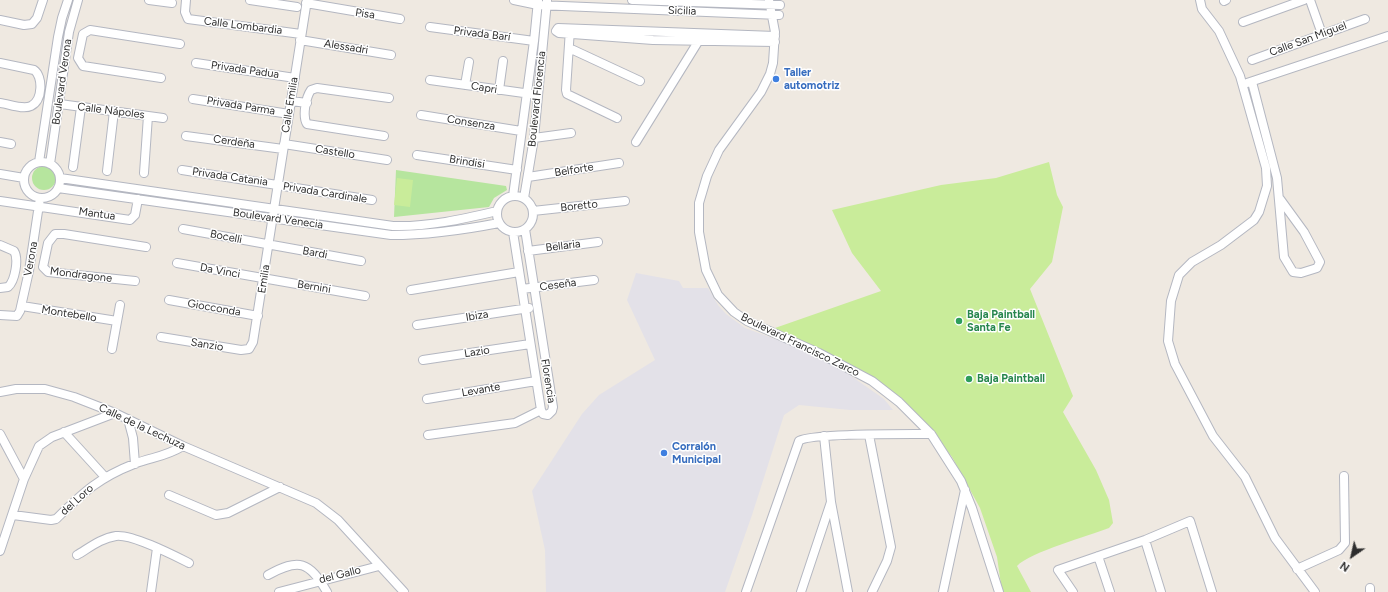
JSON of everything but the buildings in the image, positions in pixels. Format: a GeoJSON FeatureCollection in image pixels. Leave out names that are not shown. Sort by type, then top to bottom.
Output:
{"type":"FeatureCollection","features":[{"type":"Feature","properties":{"kind":"street"},"geometry":{"type":"LineString","coordinates":[[0,20],[29,26],[35,22],[43,0]]}},
{"type":"Feature","properties":{"kind":"street","name":"Boulevard Verona"},"geometry":{"type":"LineString","coordinates":[[39,162],[62,18],[68,0]]}},
{"type":"Feature","properties":{"kind":"street"},"geometry":{"type":"LineString","coordinates":[[150,0],[172,3]]}},
{"type":"Feature","properties":{"kind":"street","name":"Calle Lombardia"},"geometry":{"type":"LineString","coordinates":[[186,0],[186,16],[193,20],[301,37]]}},
{"type":"Feature","properties":{"kind":"street"},"geometry":{"type":"LineString","coordinates":[[250,0],[279,2],[296,7]]}},
{"type":"Feature","properties":{"kind":"street","name":"Sicilia"},"geometry":{"type":"LineString","coordinates":[[514,0],[677,11],[770,14],[777,18]]}},
{"type":"Feature","properties":{"kind":"street","name":"Sicilia"},"geometry":{"type":"LineString","coordinates":[[632,0],[780,2]]}},
{"type":"Feature","properties":{"kind":"street"},"geometry":{"type":"LineString","coordinates":[[1200,0],[1202,9],[1219,31],[1224,41],[1242,85],[1266,168],[1267,186],[1264,199],[1254,220],[1245,228],[1192,262],[1179,275],[1172,301],[1168,341],[1175,364],[1213,436],[1246,477],[1275,538],[1315,592]]}},
{"type":"Feature","properties":{"kind":"street"},"geometry":{"type":"LineString","coordinates":[[1243,22],[1304,0]]}},
{"type":"Feature","properties":{"kind":"street"},"geometry":{"type":"LineString","coordinates":[[1310,0],[1322,34]]}},
{"type":"Feature","properties":{"kind":"street","name":"Boulevard Verona"},"geometry":{"type":"LineString","coordinates":[[50,164],[60,104],[69,32],[76,1]]}},
{"type":"Feature","properties":{"kind":"street","name":"Pisa"},"geometry":{"type":"LineString","coordinates":[[307,1],[400,19]]}},
{"type":"Feature","properties":{"kind":"street","name":"Calle Emilia"},"geometry":{"type":"LineString","coordinates":[[274,210],[307,1]]}},
{"type":"Feature","properties":{"kind":"street"},"geometry":{"type":"LineString","coordinates":[[677,11],[678,1]]}},
{"type":"Feature","properties":{"kind":"street"},"geometry":{"type":"LineString","coordinates":[[715,12],[716,1]]}},
{"type":"Feature","properties":{"kind":"street","name":"Boulevard Florencia"},"geometry":{"type":"LineString","coordinates":[[513,196],[534,41],[535,2]]}},
{"type":"Feature","properties":{"kind":"street"},"geometry":{"type":"LineString","coordinates":[[769,2],[770,14]]}},
{"type":"Feature","properties":{"kind":"street","name":"Boulevard Francisco Zarco"},"geometry":{"type":"LineString","coordinates":[[780,2],[773,63],[767,82],[719,150],[707,176],[699,203],[699,232],[701,251],[710,282],[724,304],[734,312],[747,320],[813,350],[872,381],[909,411],[931,434],[956,471],[965,490],[999,592]]}},
{"type":"Feature","properties":{"kind":"street","name":"Boulevard Florencia"},"geometry":{"type":"LineString","coordinates":[[524,198],[534,138],[547,3]]}},
{"type":"Feature","properties":{"kind":"street","name":"Calle San Miguel"},"geometry":{"type":"LineString","coordinates":[[1252,60],[1365,19]]}},
{"type":"Feature","properties":{"kind":"street","name":"Privada Barí"},"geometry":{"type":"LineString","coordinates":[[430,28],[534,41]]}},
{"type":"Feature","properties":{"kind":"street"},"geometry":{"type":"LineString","coordinates":[[161,78],[85,68],[79,62],[83,34],[90,30],[180,44]]}},
{"type":"Feature","properties":{"kind":"street"},"geometry":{"type":"LineString","coordinates":[[617,118],[567,94],[570,31],[775,39]]}},
{"type":"Feature","properties":{"kind":"street"},"geometry":{"type":"LineString","coordinates":[[1242,85],[1388,36]]}},
{"type":"Feature","properties":{"kind":"street","name":"Alessadri"},"geometry":{"type":"LineString","coordinates":[[301,37],[391,54]]}},
{"type":"Feature","properties":{"kind":"street"},"geometry":{"type":"LineString","coordinates":[[636,142],[701,37]]}},
{"type":"Feature","properties":{"kind":"street"},"geometry":{"type":"LineString","coordinates":[[68,47],[80,48]]}},
{"type":"Feature","properties":{"kind":"street"},"geometry":{"type":"LineString","coordinates":[[569,48],[640,81]]}},
{"type":"Feature","properties":{"kind":"street"},"geometry":{"type":"LineString","coordinates":[[499,90],[503,61]]}},
{"type":"Feature","properties":{"kind":"street"},"geometry":{"type":"LineString","coordinates":[[466,85],[469,62]]}},
{"type":"Feature","properties":{"kind":"street"},"geometry":{"type":"LineString","coordinates":[[0,63],[28,68],[38,73],[40,90],[37,101],[29,107],[0,103]]}},
{"type":"Feature","properties":{"kind":"street","name":"Privada Padua"},"geometry":{"type":"LineString","coordinates":[[196,63],[294,78]]}},
{"type":"Feature","properties":{"kind":"street","name":"Capri"},"geometry":{"type":"LineString","coordinates":[[430,80],[538,95]]}},
{"type":"Feature","properties":{"kind":"street"},"geometry":{"type":"LineString","coordinates":[[1252,82],[1277,178],[1280,198],[1279,214],[1282,246],[1288,266],[1293,272],[1297,273],[1317,268],[1320,262],[1312,244],[1280,198]]}},
{"type":"Feature","properties":{"kind":"street"},"geometry":{"type":"LineString","coordinates":[[384,136],[307,124],[305,121],[306,103],[311,90],[317,88],[389,98]]}},
{"type":"Feature","properties":{"kind":"street"},"geometry":{"type":"LineString","coordinates":[[40,90],[50,91]]}},
{"type":"Feature","properties":{"kind":"street","name":"Privada Parma"},"geometry":{"type":"LineString","coordinates":[[193,99],[288,114]]}},
{"type":"Feature","properties":{"kind":"street"},"geometry":{"type":"LineString","coordinates":[[291,101],[306,103]]}},
{"type":"Feature","properties":{"kind":"street","name":"Calle Nápoles"},"geometry":{"type":"LineString","coordinates":[[60,104],[163,118]]}},
{"type":"Feature","properties":{"kind":"street"},"geometry":{"type":"LineString","coordinates":[[73,167],[81,107]]}},
{"type":"Feature","properties":{"kind":"street"},"geometry":{"type":"LineString","coordinates":[[107,171],[114,111]]}},
{"type":"Feature","properties":{"kind":"street","name":"Consenza"},"geometry":{"type":"LineString","coordinates":[[421,115],[521,131]]}},
{"type":"Feature","properties":{"kind":"street"},"geometry":{"type":"LineString","coordinates":[[144,173],[148,116]]}},
{"type":"Feature","properties":{"kind":"street"},"geometry":{"type":"LineString","coordinates":[[534,138],[571,133]]}},
{"type":"Feature","properties":{"kind":"street","name":"Cerdeña"},"geometry":{"type":"LineString","coordinates":[[186,136],[283,147]]}},
{"type":"Feature","properties":{"kind":"street"},"geometry":{"type":"LineString","coordinates":[[0,142],[11,144]]}},
{"type":"Feature","properties":{"kind":"street","name":"Castello"},"geometry":{"type":"LineString","coordinates":[[283,147],[387,160]]}},
{"type":"Feature","properties":{"kind":"street","name":"Brindisi"},"geometry":{"type":"LineString","coordinates":[[417,155],[517,170]]}},
{"type":"Feature","properties":{"kind":"street"},"geometry":{"type":"LineString","coordinates":[[0,201],[40,202],[53,194],[58,188],[60,178],[56,169],[50,164],[39,162],[27,170],[24,178],[26,188],[40,202]]}},
{"type":"Feature","properties":{"kind":"street","name":"Belforte"},"geometry":{"type":"LineString","coordinates":[[528,177],[619,163]]}},
{"type":"Feature","properties":{"kind":"street","name":"Privada Catania"},"geometry":{"type":"LineString","coordinates":[[182,170],[277,185]]}},
{"type":"Feature","properties":{"kind":"street"},"geometry":{"type":"LineString","coordinates":[[0,174],[24,178]]}},
{"type":"Feature","properties":{"kind":"street","name":"Boulevard Venecia"},"geometry":{"type":"LineString","coordinates":[[60,178],[373,224],[415,227],[452,222],[497,211]]}},
{"type":"Feature","properties":{"kind":"street","name":"Privada Cardinale"},"geometry":{"type":"LineString","coordinates":[[277,185],[372,200]]}},
{"type":"Feature","properties":{"kind":"street","name":"Boulevard Venecia"},"geometry":{"type":"LineString","coordinates":[[58,188],[391,235],[416,235],[456,231],[499,222]]}},
{"type":"Feature","properties":{"kind":"street"},"geometry":{"type":"LineString","coordinates":[[513,196],[524,198],[529,202],[533,211],[532,220],[524,229],[513,232],[507,230],[499,222],[497,211],[503,201],[513,196]]}},
{"type":"Feature","properties":{"kind":"street","name":"Mantua"},"geometry":{"type":"LineString","coordinates":[[40,202],[130,220],[135,215],[138,199]]}},
{"type":"Feature","properties":{"kind":"street","name":"Boretto"},"geometry":{"type":"LineString","coordinates":[[533,211],[625,201]]}},
{"type":"Feature","properties":{"kind":"street","name":"Verona"},"geometry":{"type":"LineString","coordinates":[[0,315],[14,317],[19,314],[22,306],[40,202]]}},
{"type":"Feature","properties":{"kind":"street","name":"Emilia"},"geometry":{"type":"LineString","coordinates":[[251,347],[258,316],[274,210]]}},
{"type":"Feature","properties":{"kind":"street","name":"Bocelli"},"geometry":{"type":"LineString","coordinates":[[183,229],[269,245]]}},
{"type":"Feature","properties":{"kind":"street","name":"Florencia"},"geometry":{"type":"LineString","coordinates":[[513,232],[541,410],[544,414],[548,415],[552,411],[552,407],[524,229]]}},
{"type":"Feature","properties":{"kind":"street"},"geometry":{"type":"LineString","coordinates":[[32,251],[46,253],[50,238],[55,234],[146,246]]}},
{"type":"Feature","properties":{"kind":"street","name":"Bellaria"},"geometry":{"type":"LineString","coordinates":[[528,251],[598,242]]}},
{"type":"Feature","properties":{"kind":"street"},"geometry":{"type":"LineString","coordinates":[[0,245],[14,250],[16,258],[10,285],[0,288]]}},
{"type":"Feature","properties":{"kind":"street","name":"Bardi"},"geometry":{"type":"LineString","coordinates":[[269,245],[361,261]]}},
{"type":"Feature","properties":{"kind":"street","name":"Mondragone"},"geometry":{"type":"LineString","coordinates":[[46,253],[43,267],[48,272],[135,281]]}},
{"type":"Feature","properties":{"kind":"street","name":"Da Vinci"},"geometry":{"type":"LineString","coordinates":[[177,263],[264,279]]}},
{"type":"Feature","properties":{"kind":"street"},"geometry":{"type":"LineString","coordinates":[[15,268],[29,270]]}},
{"type":"Feature","properties":{"kind":"street"},"geometry":{"type":"LineString","coordinates":[[411,290],[519,272]]}},
{"type":"Feature","properties":{"kind":"street","name":"Bernini"},"geometry":{"type":"LineString","coordinates":[[264,279],[365,296]]}},
{"type":"Feature","properties":{"kind":"street","name":"Ceseña"},"geometry":{"type":"LineString","coordinates":[[522,289],[594,280]]}},
{"type":"Feature","properties":{"kind":"street","name":"Giocconda"},"geometry":{"type":"LineString","coordinates":[[169,300],[258,316]]}},
{"type":"Feature","properties":{"kind":"street"},"geometry":{"type":"LineString","coordinates":[[112,349],[120,305]]}},
{"type":"Feature","properties":{"kind":"street","name":"Montebello"},"geometry":{"type":"LineString","coordinates":[[22,306],[117,321]]}},
{"type":"Feature","properties":{"kind":"street","name":"Ibiza"},"geometry":{"type":"LineString","coordinates":[[418,325],[536,306]]}},
{"type":"Feature","properties":{"kind":"street","name":"Sanzio"},"geometry":{"type":"LineString","coordinates":[[161,337],[240,350],[246,350],[251,347]]}},
{"type":"Feature","properties":{"kind":"street","name":"Lazio"},"geometry":{"type":"LineString","coordinates":[[423,360],[530,344]]}},
{"type":"Feature","properties":{"kind":"street","name":"Levante"},"geometry":{"type":"LineString","coordinates":[[427,399],[536,381]]}},
{"type":"Feature","properties":{"kind":"street","name":"Calle de la Lechuza"},"geometry":{"type":"LineString","coordinates":[[0,392],[16,389],[44,389],[74,397],[115,413],[183,446],[316,504],[331,514],[404,592]]}},
{"type":"Feature","properties":{"kind":"street"},"geometry":{"type":"LineString","coordinates":[[428,435],[515,423],[541,410]]}},
{"type":"Feature","properties":{"kind":"street"},"geometry":{"type":"LineString","coordinates":[[0,551],[2,538],[12,516],[24,479],[39,446],[52,437],[115,413]]}},
{"type":"Feature","properties":{"kind":"street"},"geometry":{"type":"LineString","coordinates":[[128,419],[133,438],[135,464]]}},
{"type":"Feature","properties":{"kind":"street"},"geometry":{"type":"LineString","coordinates":[[64,432],[105,477]]}},
{"type":"Feature","properties":{"kind":"street"},"geometry":{"type":"LineString","coordinates":[[0,434],[24,479]]}},
{"type":"Feature","properties":{"kind":"street"},"geometry":{"type":"LineString","coordinates":[[746,592],[799,441],[803,438],[824,436],[931,434]]}},
{"type":"Feature","properties":{"kind":"street"},"geometry":{"type":"LineString","coordinates":[[869,435],[890,547],[887,562],[872,592]]}},
{"type":"Feature","properties":{"kind":"street"},"geometry":{"type":"LineString","coordinates":[[824,436],[831,502],[848,592]]}},
{"type":"Feature","properties":{"kind":"street","name":"del Loro"},"geometry":{"type":"LineString","coordinates":[[12,516],[56,519],[88,488],[105,477],[135,464],[169,455],[183,446]]}},
{"type":"Feature","properties":{"kind":"street"},"geometry":{"type":"LineString","coordinates":[[1297,569],[1339,550],[1345,543],[1344,476]]}},
{"type":"Feature","properties":{"kind":"street"},"geometry":{"type":"LineString","coordinates":[[169,495],[209,513],[222,514],[280,487]]}},
{"type":"Feature","properties":{"kind":"street"},"geometry":{"type":"LineString","coordinates":[[943,592],[965,490]]}},
{"type":"Feature","properties":{"kind":"street"},"geometry":{"type":"LineString","coordinates":[[801,592],[831,502]]}},
{"type":"Feature","properties":{"kind":"street"},"geometry":{"type":"LineString","coordinates":[[1073,592],[1058,570],[1145,540],[1190,521],[1211,592]]}},
{"type":"Feature","properties":{"kind":"street"},"geometry":{"type":"LineString","coordinates":[[77,555],[102,540],[117,536],[131,538],[189,563]]}},
{"type":"Feature","properties":{"kind":"street"},"geometry":{"type":"LineString","coordinates":[[1145,540],[1162,592]]}},
{"type":"Feature","properties":{"kind":"street"},"geometry":{"type":"LineString","coordinates":[[151,592],[157,548]]}},
{"type":"Feature","properties":{"kind":"street"},"geometry":{"type":"LineString","coordinates":[[1098,556],[1110,592]]}},
{"type":"Feature","properties":{"kind":"street"},"geometry":{"type":"LineString","coordinates":[[268,575],[294,563],[302,563],[310,568],[320,580],[327,592]]}},
{"type":"Feature","properties":{"kind":"street","name":"del Gallo"},"geometry":{"type":"LineString","coordinates":[[279,592],[320,580],[379,566]]}},
{"type":"Feature","properties":{"kind":"shaded area","name":"Corralón Municipal"},"geometry":{"type":"Polygon","coordinates":[[[636,273],[679,281],[683,288],[708,288],[718,305],[726,314],[745,328],[794,346],[841,369],[884,399],[893,410],[850,410],[799,405],[784,415],[752,515],[725,592],[546,592],[545,550],[532,491],[582,414],[599,395],[655,360],[627,300],[636,273]]]}},
{"type":"Feature","properties":{"kind":"green space","name":"Baja Paintball"},"geometry":{"type":"Polygon","coordinates":[[[1049,162],[1057,195],[1063,207],[1052,262],[1030,289],[1073,396],[1063,412],[1096,470],[1109,500],[1113,523],[1109,528],[1034,555],[1017,566],[1031,592],[1002,592],[997,557],[980,508],[952,457],[921,418],[896,394],[868,375],[775,328],[881,291],[852,253],[832,210],[941,185],[996,178],[1049,162]]]}},
{"type":"Feature","properties":{"kind":"green space"},"geometry":{"type":"Polygon","coordinates":[[[44,166],[49,167],[55,173],[55,183],[49,189],[44,190],[39,189],[33,183],[32,178],[33,173],[39,167],[44,166]]]}},
{"type":"Feature","properties":{"kind":"green space"},"geometry":{"type":"Polygon","coordinates":[[[396,170],[506,186],[507,190],[494,198],[489,207],[394,217],[396,170]]]}},
{"type":"Feature","properties":{"kind":"green space"},"geometry":{"type":"Polygon","coordinates":[[[397,178],[413,180],[410,207],[394,205],[397,178]]]}},
{"type":"Feature","properties":{"kind":"place","name":"Taller automotriz"},"geometry":{"type":"Point","coordinates":[776,79]}},
{"type":"Feature","properties":{"kind":"place","name":"Baja Paintball Santa Fe"},"geometry":{"type":"Point","coordinates":[959,321]}},
{"type":"Feature","properties":{"kind":"place","name":"Baja Paintball"},"geometry":{"type":"Point","coordinates":[969,379]}},
{"type":"Feature","properties":{"kind":"place","name":"Corralón Municipal"},"geometry":{"type":"Point","coordinates":[664,453]}}]}
